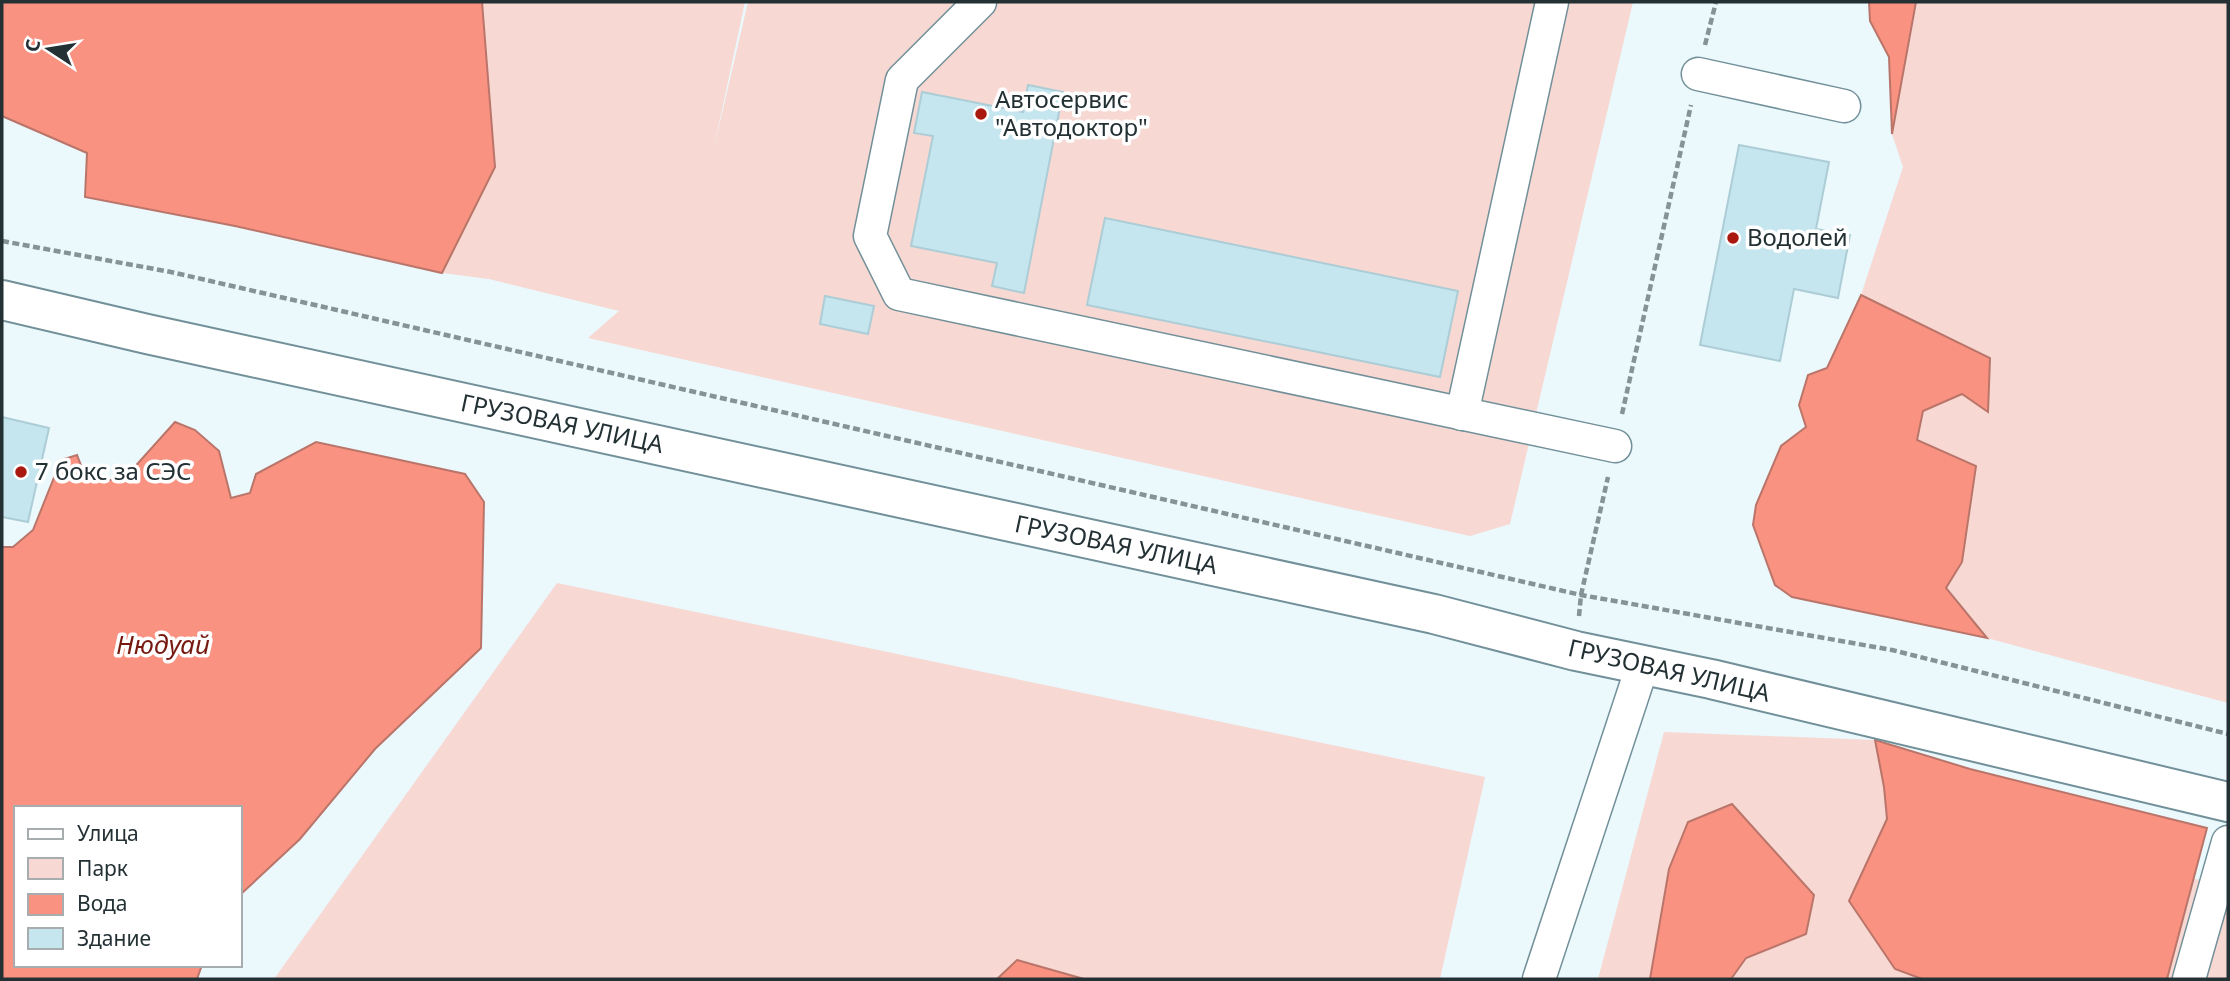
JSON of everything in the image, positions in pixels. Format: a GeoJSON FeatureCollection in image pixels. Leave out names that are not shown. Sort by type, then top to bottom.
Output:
{"type":"FeatureCollection","features":[{"type":"Feature","properties":{"kind":"main road","name":"ГРУЗОВАЯ УЛИЦА"},"geometry":{"type":"LineString","coordinates":[[2,300],[260,359],[1434,614],[1576,651],[1643,664],[2228,802]]}},
{"type":"Feature","properties":{"kind":"lane"},"geometry":{"type":"LineString","coordinates":[[980,2],[902,80],[870,236],[899,294],[1615,446]]}},
{"type":"Feature","properties":{"kind":"lane"},"geometry":{"type":"LineString","coordinates":[[1462,414],[1552,2]]}},
{"type":"Feature","properties":{"kind":"lane"},"geometry":{"type":"LineString","coordinates":[[1698,75],[1844,106]]}},
{"type":"Feature","properties":{"kind":"lane"},"geometry":{"type":"LineString","coordinates":[[1539,979],[1643,664]]}},
{"type":"Feature","properties":{"kind":"lane"},"geometry":{"type":"LineString","coordinates":[[2189,979],[2228,842]]}},
{"type":"Feature","properties":{"kind":"path"},"geometry":{"type":"LineString","coordinates":[[1576,651],[1581,595],[1716,2]]}},
{"type":"Feature","properties":{"kind":"path"},"geometry":{"type":"LineString","coordinates":[[2,241],[171,272],[1581,595],[1892,650],[2228,734]]}},
{"type":"Feature","properties":{"kind":"green space"},"geometry":{"type":"Polygon","coordinates":[[[482,2],[745,2],[713,152],[748,2],[1633,2],[1510,524],[1470,536],[588,338],[619,311],[489,279],[442,273],[495,167],[482,2]]]}},
{"type":"Feature","properties":{"kind":"green space"},"geometry":{"type":"Polygon","coordinates":[[[1917,2],[2228,2],[2228,703],[1987,638],[1946,588],[1962,562],[1917,440],[1923,411],[1962,394],[1988,411],[1990,358],[1861,295],[1903,167],[1892,134],[1917,2]]]}},
{"type":"Feature","properties":{"kind":"green space"},"geometry":{"type":"Polygon","coordinates":[[[557,583],[1485,777],[1440,979],[274,979],[557,583]]]}},
{"type":"Feature","properties":{"kind":"green space"},"geometry":{"type":"Polygon","coordinates":[[[1664,732],[1875,740],[1887,819],[1999,843],[2228,885],[2228,979],[1598,979],[1664,732]]]}},
{"type":"Feature","properties":{"kind":"water"},"geometry":{"type":"Polygon","coordinates":[[[2,2],[482,2],[495,167],[442,273],[235,226],[85,197],[87,153],[2,116],[2,2]]]}},
{"type":"Feature","properties":{"kind":"water"},"geometry":{"type":"Polygon","coordinates":[[[1869,2],[1916,2],[1892,134],[1889,57],[1870,21],[1869,2]]]}},
{"type":"Feature","properties":{"kind":"water"},"geometry":{"type":"Polygon","coordinates":[[[1861,295],[1990,358],[1988,412],[1962,394],[1923,411],[1917,440],[1976,466],[1962,562],[1946,588],[1987,638],[1792,597],[1775,585],[1753,525],[1756,505],[1781,446],[1806,427],[1799,405],[1808,375],[1827,368],[1861,295]]]}},
{"type":"Feature","properties":{"kind":"water","name":"Нюдуай"},"geometry":{"type":"Polygon","coordinates":[[[175,422],[195,430],[219,451],[231,498],[250,493],[256,474],[316,442],[465,474],[484,502],[481,648],[375,749],[300,839],[242,893],[242,806],[14,806],[14,967],[201,967],[197,979],[2,979],[2,547],[13,547],[33,530],[61,460],[77,455],[86,478],[122,481],[175,422]]]}},
{"type":"Feature","properties":{"kind":"water"},"geometry":{"type":"Polygon","coordinates":[[[1875,740],[1970,769],[2207,828],[2167,979],[1922,979],[1895,969],[1849,901],[1887,819],[1875,740]]]}},
{"type":"Feature","properties":{"kind":"water"},"geometry":{"type":"Polygon","coordinates":[[[1732,804],[1814,895],[1806,934],[1746,958],[1731,979],[1650,979],[1669,869],[1688,822],[1732,804]]]}},
{"type":"Feature","properties":{"kind":"water"},"geometry":{"type":"Polygon","coordinates":[[[1017,960],[1084,979],[997,979],[1017,960]]]}},
{"type":"Feature","properties":{"kind":"building"},"geometry":{"type":"Polygon","coordinates":[[[1028,85],[1063,92],[1024,293],[992,286],[997,263],[911,246],[933,136],[914,133],[922,92],[1023,112],[1028,85]]]}},
{"type":"Feature","properties":{"kind":"building"},"geometry":{"type":"Polygon","coordinates":[[[1739,145],[1829,162],[1816,229],[1850,235],[1838,298],[1794,289],[1780,361],[1700,345],[1739,145]]]}},
{"type":"Feature","properties":{"kind":"building"},"geometry":{"type":"Polygon","coordinates":[[[1105,218],[1458,291],[1440,377],[1087,305],[1105,218]]]}},
{"type":"Feature","properties":{"kind":"building"},"geometry":{"type":"Polygon","coordinates":[[[825,296],[874,306],[868,334],[820,324],[825,296]]]}},
{"type":"Feature","properties":{"kind":"building","name":"7 бокс за СЭС"},"geometry":{"type":"Polygon","coordinates":[[[2,417],[49,428],[28,522],[2,517],[2,417]]]}},
{"type":"Feature","properties":{"kind":"place","name":"Автосервис \"Автодоктор\""},"geometry":{"type":"Point","coordinates":[981,114]}},
{"type":"Feature","properties":{"kind":"place","name":"Водолей"},"geometry":{"type":"Point","coordinates":[1733,238]}},
{"type":"Feature","properties":{"kind":"place","name":"7 бокс за СЭС"},"geometry":{"type":"Point","coordinates":[21,472]}}]}
